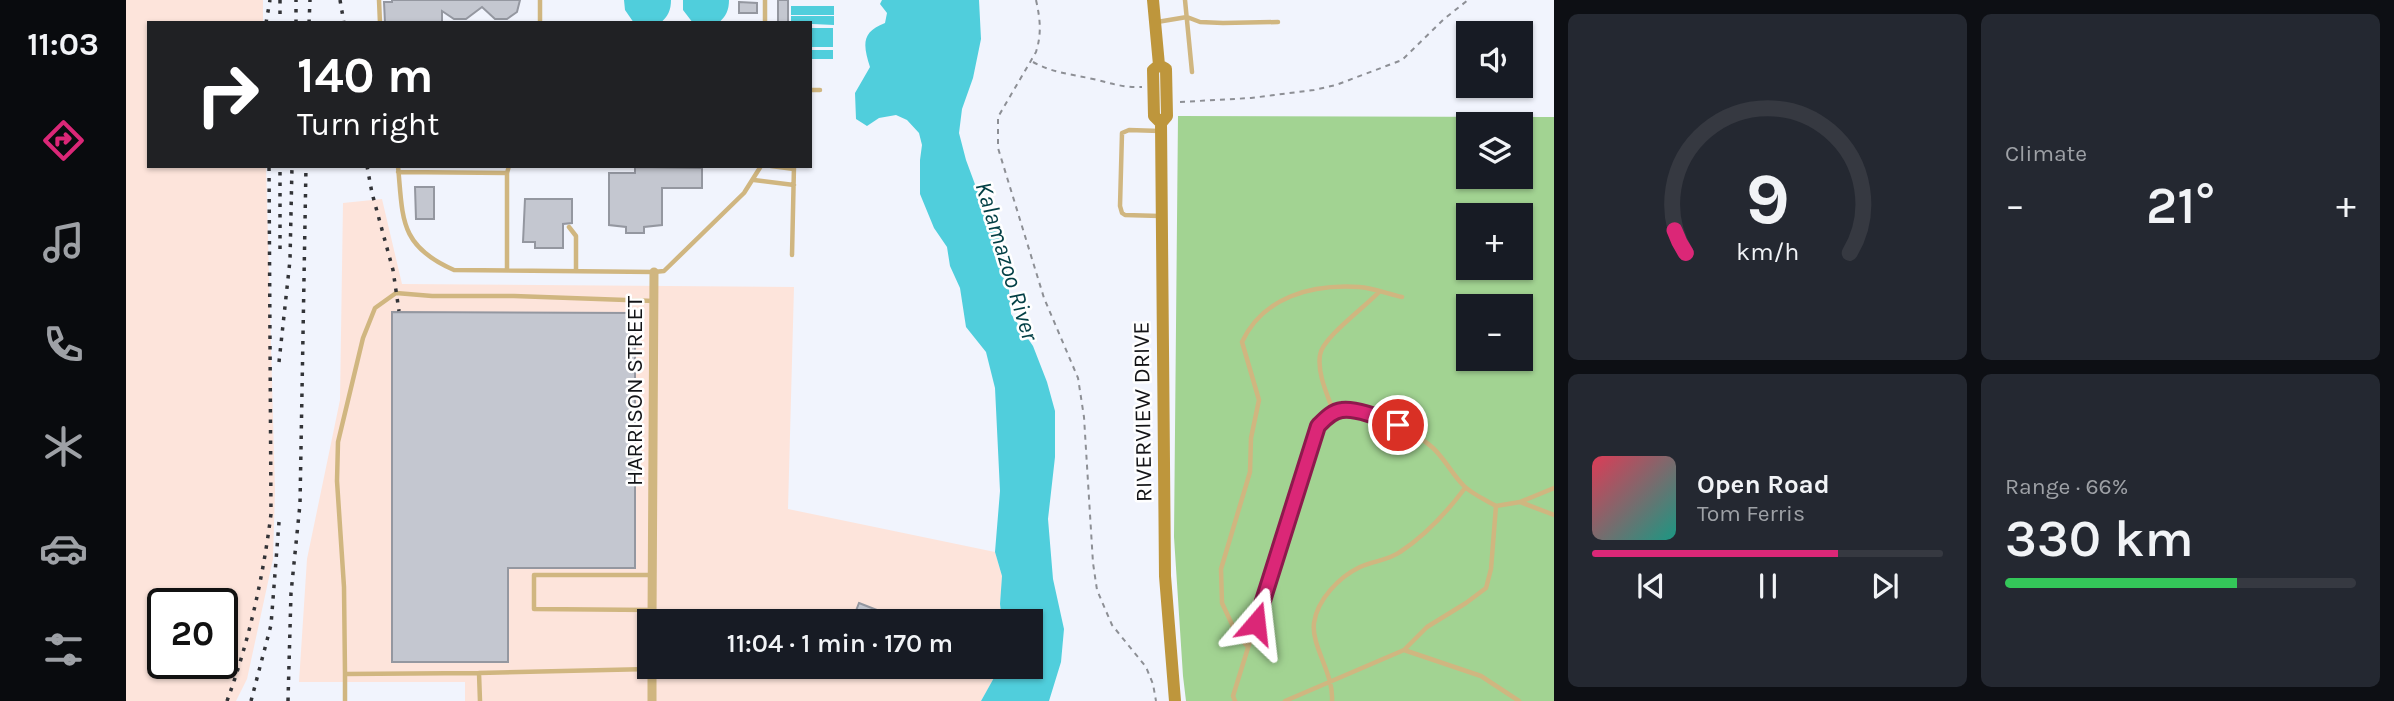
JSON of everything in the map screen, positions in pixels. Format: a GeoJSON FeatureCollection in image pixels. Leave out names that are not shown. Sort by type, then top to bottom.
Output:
{"type":"FeatureCollection","features":[{"type":"Feature","properties":{"kind":"street","name":"RIVERVIEW DRIVE"},"geometry":{"type":"LineString","coordinates":[[1153,0],[1159,65]]}},
{"type":"Feature","properties":{"kind":"street","name":"RIVERVIEW DRIVE"},"geometry":{"type":"LineString","coordinates":[[1159,65],[1166,69],[1167,103],[1167,116],[1161,127],[1165,576],[1175,701]]}},
{"type":"Feature","properties":{"kind":"street","name":"RIVERVIEW DRIVE"},"geometry":{"type":"LineString","coordinates":[[1159,65],[1153,70],[1153,86],[1154,116],[1161,127]]}},
{"type":"Feature","properties":{"kind":"street","name":"HARRISON STREET"},"geometry":{"type":"LineString","coordinates":[[652,609],[654,272]]}},
{"type":"Feature","properties":{"kind":"street"},"geometry":{"type":"LineString","coordinates":[[652,679],[652,701]]}},
{"type":"Feature","properties":{"kind":"lane"},"geometry":{"type":"LineString","coordinates":[[379,0],[380,21]]}},
{"type":"Feature","properties":{"kind":"lane"},"geometry":{"type":"LineString","coordinates":[[540,0],[540,21]]}},
{"type":"Feature","properties":{"kind":"lane"},"geometry":{"type":"LineString","coordinates":[[765,0],[765,21]]}},
{"type":"Feature","properties":{"kind":"lane"},"geometry":{"type":"LineString","coordinates":[[1185,0],[1192,72]]}},
{"type":"Feature","properties":{"kind":"lane"},"geometry":{"type":"LineString","coordinates":[[1156,23],[1187,17],[1200,22],[1278,22]]}},
{"type":"Feature","properties":{"kind":"lane"},"geometry":{"type":"LineString","coordinates":[[812,90],[820,90]]}},
{"type":"Feature","properties":{"kind":"lane"},"geometry":{"type":"LineString","coordinates":[[1161,127],[1129,130],[1120,137],[1122,213],[1161,216]]}},
{"type":"Feature","properties":{"kind":"lane"},"geometry":{"type":"LineString","coordinates":[[507,270],[508,168]]}},
{"type":"Feature","properties":{"kind":"lane","name":"HARRISON STREET"},"geometry":{"type":"LineString","coordinates":[[654,272],[664,271],[744,193],[760,168]]}},
{"type":"Feature","properties":{"kind":"lane"},"geometry":{"type":"LineString","coordinates":[[792,255],[794,168]]}},
{"type":"Feature","properties":{"kind":"lane"},"geometry":{"type":"LineString","coordinates":[[507,173],[398,169],[405,224],[412,241],[436,262],[454,270],[654,272]]}},
{"type":"Feature","properties":{"kind":"lane"},"geometry":{"type":"LineString","coordinates":[[754,180],[794,185]]}},
{"type":"Feature","properties":{"kind":"lane"},"geometry":{"type":"LineString","coordinates":[[569,226],[576,236],[576,271]]}},
{"type":"Feature","properties":{"kind":"lane"},"geometry":{"type":"LineString","coordinates":[[1248,648],[1236,633],[1222,603],[1221,569],[1250,472],[1251,438],[1259,400],[1242,342],[1251,324],[1270,306],[1312,288],[1360,287],[1402,297]]}},
{"type":"Feature","properties":{"kind":"lane"},"geometry":{"type":"LineString","coordinates":[[1334,413],[1324,386],[1320,354],[1330,335],[1363,310],[1379,292]]}},
{"type":"Feature","properties":{"kind":"lane"},"geometry":{"type":"LineString","coordinates":[[345,701],[338,442],[363,338],[376,308],[396,293],[654,301]]}},
{"type":"Feature","properties":{"kind":"lane"},"geometry":{"type":"LineString","coordinates":[[1235,701],[1233,696],[1318,426],[1334,413],[1343,410],[1361,413],[1413,431],[1435,450],[1465,488],[1496,506],[1520,502],[1554,488]]}},
{"type":"Feature","properties":{"kind":"lane"},"geometry":{"type":"LineString","coordinates":[[1332,701],[1331,682],[1314,627],[1318,607],[1340,580],[1360,567],[1398,554],[1430,529],[1465,488]]}},
{"type":"Feature","properties":{"kind":"lane"},"geometry":{"type":"LineString","coordinates":[[1520,502],[1554,515]]}},
{"type":"Feature","properties":{"kind":"lane"},"geometry":{"type":"LineString","coordinates":[[1286,701],[1404,650],[1427,627],[1486,588],[1491,569],[1496,506]]}},
{"type":"Feature","properties":{"kind":"lane"},"geometry":{"type":"LineString","coordinates":[[637,610],[534,609],[534,575],[653,575]]}},
{"type":"Feature","properties":{"kind":"lane"},"geometry":{"type":"LineString","coordinates":[[1404,650],[1481,676],[1519,701]]}},
{"type":"Feature","properties":{"kind":"lane"},"geometry":{"type":"LineString","coordinates":[[345,674],[637,668]]}},
{"type":"Feature","properties":{"kind":"lane"},"geometry":{"type":"LineString","coordinates":[[480,673],[480,701]]}},
{"type":"Feature","properties":{"kind":"path"},"geometry":{"type":"LineString","coordinates":[[1036,0],[1041,32],[1037,52],[998,117],[998,148],[1045,298],[1078,378],[1084,416],[1097,590],[1112,625],[1146,667],[1156,701]]}},
{"type":"Feature","properties":{"kind":"path"},"geometry":{"type":"LineString","coordinates":[[1167,103],[1251,97],[1336,85],[1402,60],[1468,0]]}},
{"type":"Feature","properties":{"kind":"path"},"geometry":{"type":"LineString","coordinates":[[1031,61],[1055,72],[1121,87],[1153,86]]}},
{"type":"Feature","properties":{"kind":"shaded area"},"geometry":{"type":"Polygon","coordinates":[[[126,0],[263,0],[263,21],[147,21],[147,168],[266,168],[275,490],[273,559],[247,679],[236,701],[126,701],[126,0]]]}},
{"type":"Feature","properties":{"kind":"shaded area"},"geometry":{"type":"Polygon","coordinates":[[[382,199],[402,284],[794,287],[788,509],[995,552],[1002,576],[1001,609],[637,609],[637,679],[993,679],[981,701],[465,701],[465,682],[299,682],[307,559],[340,400],[343,203],[382,199]]]}},
{"type":"Feature","properties":{"kind":"green space"},"geometry":{"type":"Polygon","coordinates":[[[1178,116],[1456,117],[1456,189],[1533,189],[1533,117],[1554,117],[1554,701],[1186,701],[1174,537],[1178,116]]]}},
{"type":"Feature","properties":{"kind":"water"},"geometry":{"type":"Polygon","coordinates":[[[624,0],[671,0],[669,13],[662,21],[633,21],[625,10],[624,0]]]}},
{"type":"Feature","properties":{"kind":"water"},"geometry":{"type":"Polygon","coordinates":[[[683,0],[729,0],[726,13],[720,21],[691,21],[683,10],[683,0]]]}},
{"type":"Feature","properties":{"kind":"water"},"geometry":{"type":"Polygon","coordinates":[[[882,0],[979,0],[981,39],[973,78],[962,109],[959,133],[983,206],[1000,234],[1011,314],[1033,346],[1055,411],[1055,457],[1048,519],[1053,579],[1064,629],[1061,662],[1049,701],[981,701],[993,679],[1043,679],[1043,609],[1001,609],[1002,576],[995,552],[1000,491],[995,388],[986,352],[966,327],[960,288],[950,266],[947,247],[934,228],[920,194],[922,145],[919,133],[907,120],[896,115],[879,118],[867,126],[856,119],[855,93],[870,67],[866,40],[872,31],[885,23],[887,13],[880,4],[882,0]]]}},
{"type":"Feature","properties":{"kind":"water"},"geometry":{"type":"Polygon","coordinates":[[[791,6],[834,6],[834,15],[791,15],[791,6]]]}},
{"type":"Feature","properties":{"kind":"water"},"geometry":{"type":"Polygon","coordinates":[[[791,16],[834,16],[834,25],[791,21],[791,16]]]}},
{"type":"Feature","properties":{"kind":"water"},"geometry":{"type":"Polygon","coordinates":[[[812,28],[833,28],[833,47],[812,47],[812,28]]]}},
{"type":"Feature","properties":{"kind":"water"},"geometry":{"type":"Polygon","coordinates":[[[812,50],[833,50],[833,59],[812,59],[812,50]]]}},
{"type":"Feature","properties":{"kind":"building"},"geometry":{"type":"Polygon","coordinates":[[[520,0],[517,12],[507,19],[495,19],[482,7],[466,19],[454,19],[442,11],[442,21],[385,21],[384,2],[520,0]]]}},
{"type":"Feature","properties":{"kind":"building"},"geometry":{"type":"Polygon","coordinates":[[[778,0],[788,0],[788,21],[778,21],[778,0]]]}},
{"type":"Feature","properties":{"kind":"building"},"geometry":{"type":"Polygon","coordinates":[[[739,2],[757,3],[757,13],[739,13],[739,2]]]}},
{"type":"Feature","properties":{"kind":"building"},"geometry":{"type":"Polygon","coordinates":[[[635,168],[702,168],[702,188],[662,188],[662,225],[644,227],[644,233],[626,233],[626,227],[609,225],[609,173],[635,173],[635,168]]]}},
{"type":"Feature","properties":{"kind":"building"},"geometry":{"type":"Polygon","coordinates":[[[415,187],[434,187],[434,219],[416,219],[415,187]]]}},
{"type":"Feature","properties":{"kind":"building"},"geometry":{"type":"Polygon","coordinates":[[[525,199],[572,199],[572,223],[563,224],[563,248],[535,248],[535,242],[523,242],[525,199]]]}},
{"type":"Feature","properties":{"kind":"building"},"geometry":{"type":"Polygon","coordinates":[[[392,312],[635,313],[635,568],[508,568],[508,662],[392,662],[392,312]]]}},
{"type":"Feature","properties":{"kind":"building"},"geometry":{"type":"Polygon","coordinates":[[[859,603],[874,609],[857,609],[859,603]]]}},
{"type":"Feature","properties":{"kind":"railway"},"geometry":{"type":"LineString","coordinates":[[266,21],[270,0]]}},
{"type":"Feature","properties":{"kind":"railway"},"geometry":{"type":"LineString","coordinates":[[280,0],[280,21]]}},
{"type":"Feature","properties":{"kind":"railway"},"geometry":{"type":"LineString","coordinates":[[296,0],[296,21]]}},
{"type":"Feature","properties":{"kind":"railway"},"geometry":{"type":"LineString","coordinates":[[309,21],[310,0]]}},
{"type":"Feature","properties":{"kind":"railway"},"geometry":{"type":"LineString","coordinates":[[340,0],[344,21]]}},
{"type":"Feature","properties":{"kind":"railway"},"geometry":{"type":"LineString","coordinates":[[227,701],[254,609],[271,514],[269,168]]}},
{"type":"Feature","properties":{"kind":"railway"},"geometry":{"type":"LineString","coordinates":[[280,168],[280,249]]}},
{"type":"Feature","properties":{"kind":"railway"},"geometry":{"type":"LineString","coordinates":[[279,362],[290,260],[292,168]]}},
{"type":"Feature","properties":{"kind":"railway"},"geometry":{"type":"LineString","coordinates":[[288,701],[291,593],[300,504],[306,168]]}},
{"type":"Feature","properties":{"kind":"railway"},"geometry":{"type":"LineString","coordinates":[[367,168],[393,270],[399,311]]}},
{"type":"Feature","properties":{"kind":"railway"},"geometry":{"type":"LineString","coordinates":[[251,701],[271,625],[279,522]]}},
{"type":"Feature","properties":{"kind":"route"},"geometry":{"type":"LineString","coordinates":[[1256,623],[1318,426],[1329,416],[1343,410],[1398,425]]}},
{"type":"Feature","properties":{"kind":"water label","name":"Kalamazoo River"},"geometry":{"type":"Point","coordinates":[1007,261]}}]}
